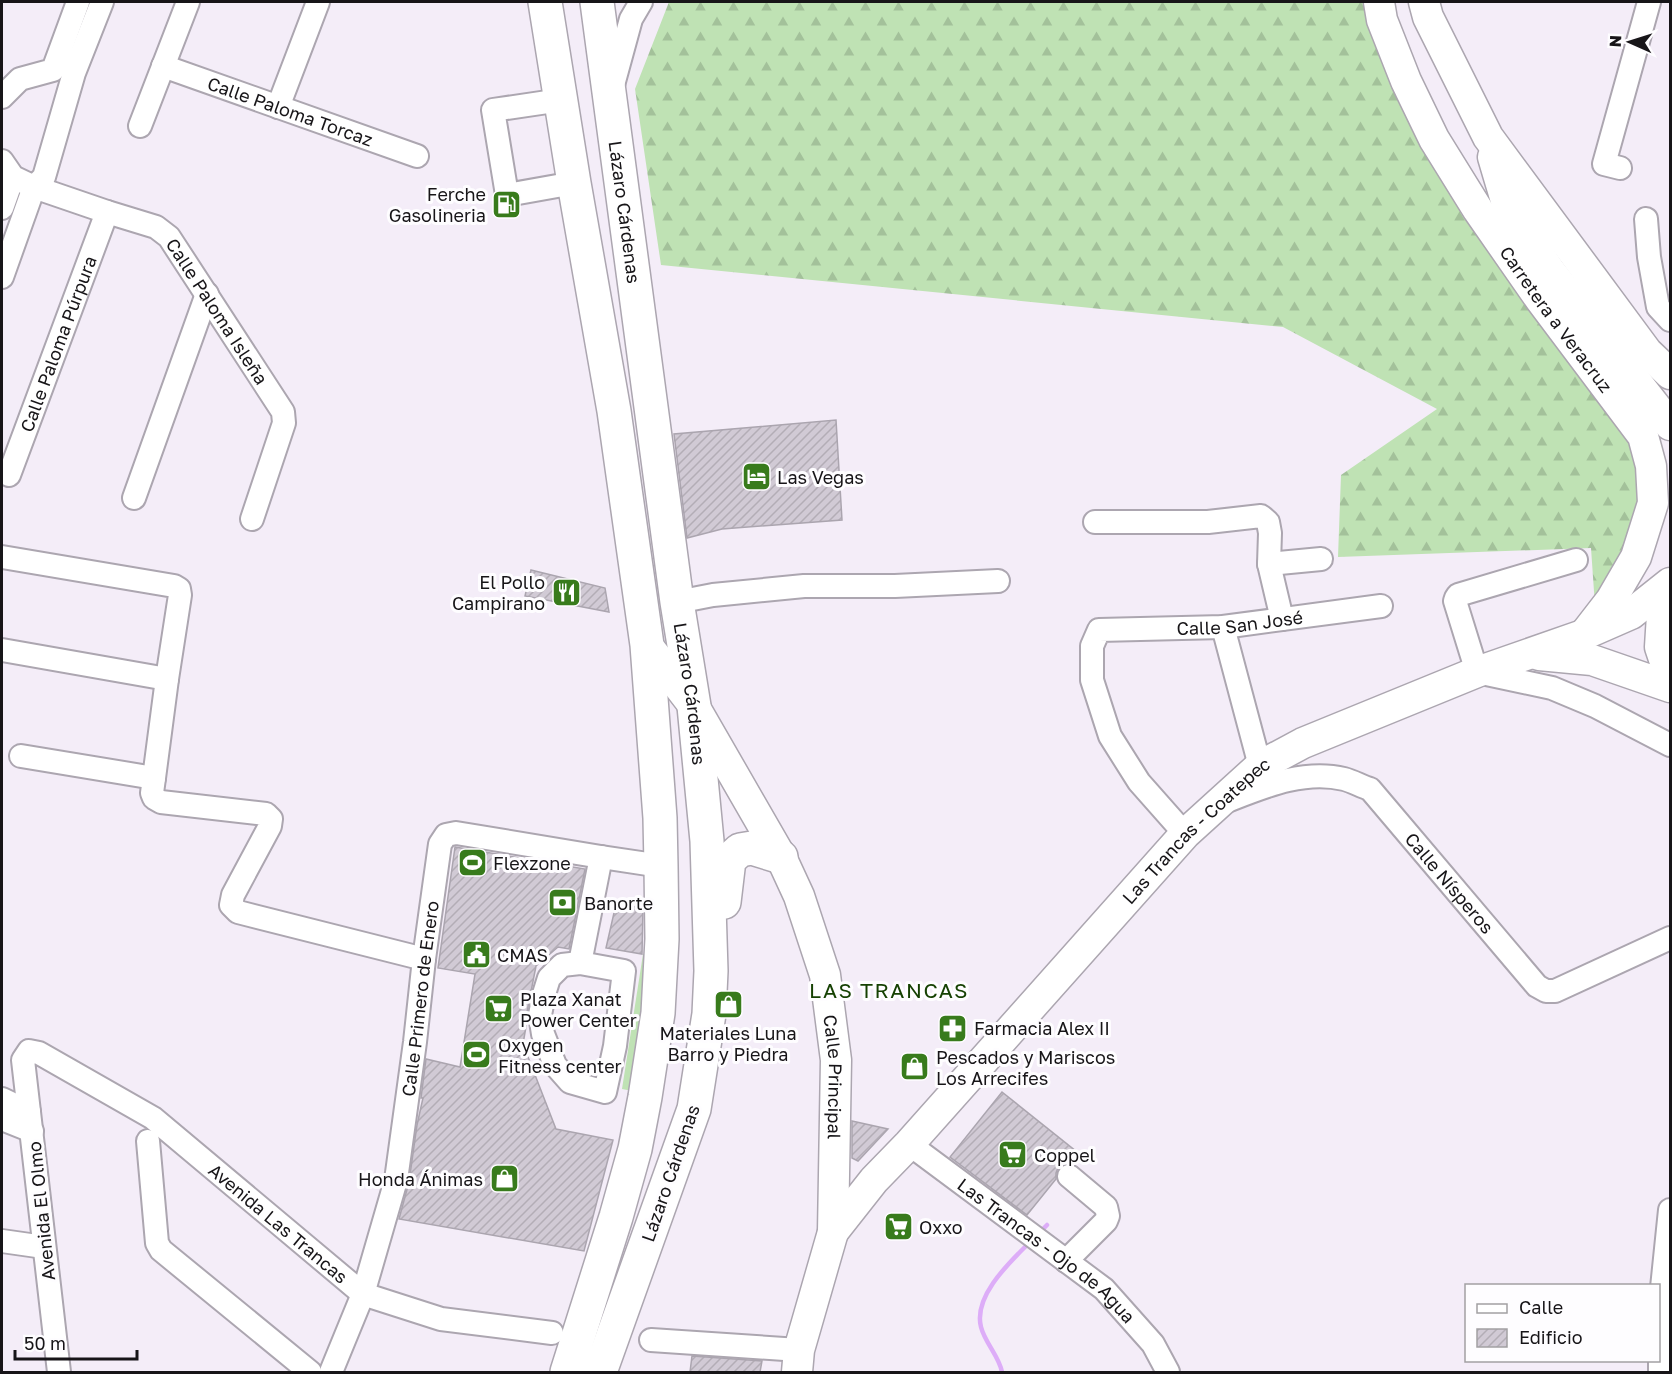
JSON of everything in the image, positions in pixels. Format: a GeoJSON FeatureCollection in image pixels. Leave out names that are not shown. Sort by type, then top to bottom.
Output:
{"type":"FeatureCollection","features":[{"type":"Feature","properties":{"kind":"highway","name":"Lázaro Cárdenas"},"geometry":{"type":"LineString","coordinates":[[545,2],[614,411],[647,645],[660,818],[661,866],[662,939],[658,1014],[645,1096],[635,1149],[616,1217],[567,1372]]}},
{"type":"Feature","properties":{"kind":"highway","name":"Lázaro Cárdenas"},"geometry":{"type":"LineString","coordinates":[[597,2],[677,602],[694,706],[707,841],[711,971],[709,1014],[694,1110],[606,1364]]}},
{"type":"Feature","properties":{"kind":"highway"},"geometry":{"type":"LineString","coordinates":[[711,971],[719,949],[729,860],[740,850],[752,848],[781,857]]}},
{"type":"Feature","properties":{"kind":"main road","name":"Carretera a Veracruz"},"geometry":{"type":"LineString","coordinates":[[1378,2],[1382,20],[1406,81],[1434,139],[1478,210],[1540,299],[1643,436],[1651,466],[1653,503],[1636,557],[1611,600],[1583,635]]}},
{"type":"Feature","properties":{"kind":"main road"},"geometry":{"type":"LineString","coordinates":[[1424,2],[1428,17],[1488,137],[1647,352],[1671,375]]}},
{"type":"Feature","properties":{"kind":"main road"},"geometry":{"type":"LineString","coordinates":[[1488,137],[1509,211],[1550,271],[1671,425]]}},
{"type":"Feature","properties":{"kind":"main road"},"geometry":{"type":"LineString","coordinates":[[1478,210],[1550,271]]}},
{"type":"Feature","properties":{"kind":"main road","name":"Las Trancas - Coatepec"},"geometry":{"type":"LineString","coordinates":[[832,1232],[874,1180],[909,1144],[1185,834],[1260,766],[1303,743],[1477,672],[1530,655],[1631,614],[1671,583]]}},
{"type":"Feature","properties":{"kind":"main road"},"geometry":{"type":"LineString","coordinates":[[1671,599],[1662,615],[1660,647],[1671,677]]}},
{"type":"Feature","properties":{"kind":"main road","name":"Calle Principal"},"geometry":{"type":"LineString","coordinates":[[647,645],[694,706],[781,857],[800,896],[825,975],[836,1060],[832,1232],[798,1361]]}},
{"type":"Feature","properties":{"kind":"main road"},"geometry":{"type":"LineString","coordinates":[[1530,655],[1592,660],[1671,687]]}},
{"type":"Feature","properties":{"kind":"street"},"geometry":{"type":"LineString","coordinates":[[2,97],[20,79],[52,70],[78,2]]}},
{"type":"Feature","properties":{"kind":"street"},"geometry":{"type":"LineString","coordinates":[[2,277],[34,187],[44,177],[74,73],[102,2]]}},
{"type":"Feature","properties":{"kind":"street"},"geometry":{"type":"LineString","coordinates":[[140,126],[188,2]]}},
{"type":"Feature","properties":{"kind":"street"},"geometry":{"type":"LineString","coordinates":[[278,107],[318,2]]}},
{"type":"Feature","properties":{"kind":"street"},"geometry":{"type":"LineString","coordinates":[[610,95],[631,19],[641,2]]}},
{"type":"Feature","properties":{"kind":"street"},"geometry":{"type":"LineString","coordinates":[[1620,168],[1604,164],[1649,2]]}},
{"type":"Feature","properties":{"kind":"street","name":"Calle Paloma Torcaz"},"geometry":{"type":"LineString","coordinates":[[163,66],[417,156]]}},
{"type":"Feature","properties":{"kind":"street"},"geometry":{"type":"LineString","coordinates":[[561,100],[493,110],[507,195],[574,183]]}},
{"type":"Feature","properties":{"kind":"street"},"geometry":{"type":"LineString","coordinates":[[2,208],[7,169]]}},
{"type":"Feature","properties":{"kind":"street","name":"Calle Paloma Isleña"},"geometry":{"type":"LineString","coordinates":[[7,169],[34,187],[156,227],[169,237],[283,412],[284,423],[252,519]]}},
{"type":"Feature","properties":{"kind":"street","name":"Calle Paloma Púrpura"},"geometry":{"type":"LineString","coordinates":[[9,475],[106,212]]}},
{"type":"Feature","properties":{"kind":"street"},"geometry":{"type":"LineString","coordinates":[[1646,219],[1649,257],[1658,307],[1671,320]]}},
{"type":"Feature","properties":{"kind":"street"},"geometry":{"type":"LineString","coordinates":[[134,498],[207,294]]}},
{"type":"Feature","properties":{"kind":"street"},"geometry":{"type":"LineString","coordinates":[[1095,522],[1208,522],[1261,516],[1268,522],[1269,564],[1282,619]]}},
{"type":"Feature","properties":{"kind":"street"},"geometry":{"type":"LineString","coordinates":[[2,557],[174,586],[179,589],[152,793],[154,798],[161,802],[266,814],[271,819],[270,826],[233,895],[231,905],[238,912],[424,959]]}},
{"type":"Feature","properties":{"kind":"street"},"geometry":{"type":"LineString","coordinates":[[1269,564],[1321,559]]}},
{"type":"Feature","properties":{"kind":"street"},"geometry":{"type":"LineString","coordinates":[[1576,560],[1458,595],[1455,601],[1477,672],[1551,688],[1595,706],[1671,746]]}},
{"type":"Feature","properties":{"kind":"street"},"geometry":{"type":"LineString","coordinates":[[677,602],[804,586],[895,586],[998,581]]}},
{"type":"Feature","properties":{"kind":"street","name":"Calle San José"},"geometry":{"type":"LineString","coordinates":[[1185,834],[1139,782],[1110,736],[1092,680],[1092,646],[1099,630],[1223,627],[1381,606]]}},
{"type":"Feature","properties":{"kind":"street"},"geometry":{"type":"LineString","coordinates":[[1223,627],[1260,766]]}},
{"type":"Feature","properties":{"kind":"street"},"geometry":{"type":"LineString","coordinates":[[2,650],[166,680]]}},
{"type":"Feature","properties":{"kind":"street"},"geometry":{"type":"LineString","coordinates":[[21,756],[154,778]]}},
{"type":"Feature","properties":{"kind":"street","name":"Calle Nísperos"},"geometry":{"type":"LineString","coordinates":[[1216,806],[1276,783],[1316,776],[1343,779],[1370,789],[1537,986],[1546,991],[1555,991],[1671,938]]}},
{"type":"Feature","properties":{"kind":"street","name":"Calle Primero de Enero"},"geometry":{"type":"LineString","coordinates":[[331,1372],[363,1294],[396,1180],[440,844],[446,835],[456,833],[661,866]]}},
{"type":"Feature","properties":{"kind":"street"},"geometry":{"type":"LineString","coordinates":[[580,963],[601,857]]}},
{"type":"Feature","properties":{"kind":"street"},"geometry":{"type":"LineString","coordinates":[[606,1092],[615,1046],[624,971],[580,963],[562,965],[549,978],[540,1015],[543,1034],[555,1065],[570,1082],[606,1092],[645,1096]]}},
{"type":"Feature","properties":{"kind":"street","name":"Avenida Las Trancas"},"geometry":{"type":"LineString","coordinates":[[29,1051],[39,1053],[153,1118],[363,1294],[441,1319],[552,1333]]}},
{"type":"Feature","properties":{"kind":"street","name":"Avenida El Olmo"},"geometry":{"type":"LineString","coordinates":[[29,1051],[23,1060],[59,1372]]}},
{"type":"Feature","properties":{"kind":"street"},"geometry":{"type":"LineString","coordinates":[[2,1099],[31,1121]]}},
{"type":"Feature","properties":{"kind":"street"},"geometry":{"type":"LineString","coordinates":[[2,1119],[31,1121]]}},
{"type":"Feature","properties":{"kind":"street"},"geometry":{"type":"LineString","coordinates":[[148,1142],[157,1243],[161,1250],[310,1372]]}},
{"type":"Feature","properties":{"kind":"street","name":"Las Trancas - Ojo de Agua"},"geometry":{"type":"LineString","coordinates":[[909,1144],[1104,1289],[1153,1344],[1168,1372]]}},
{"type":"Feature","properties":{"kind":"street"},"geometry":{"type":"LineString","coordinates":[[1066,1261],[1106,1221],[1108,1216],[1106,1207],[1069,1176]]}},
{"type":"Feature","properties":{"kind":"street"},"geometry":{"type":"LineString","coordinates":[[1660,1361],[1671,1210]]}},
{"type":"Feature","properties":{"kind":"street"},"geometry":{"type":"LineString","coordinates":[[2,1241],[45,1247]]}},
{"type":"Feature","properties":{"kind":"street"},"geometry":{"type":"LineString","coordinates":[[651,1340],[798,1361]]}},
{"type":"Feature","properties":{"kind":"green space"},"geometry":{"type":"Polygon","coordinates":[[[669,2],[1384,2],[1405,86],[1629,433],[1646,500],[1631,552],[1595,606],[1591,548],[1338,557],[1341,475],[1437,409],[1283,327],[661,265],[635,89],[669,2]]]}},
{"type":"Feature","properties":{"kind":"green space"},"geometry":{"type":"Polygon","coordinates":[[[643,954],[655,956],[638,1092],[622,1089],[643,954]]]}},
{"type":"Feature","properties":{"kind":"building","name":"Las Vegas"},"geometry":{"type":"Polygon","coordinates":[[[836,420],[842,520],[722,529],[687,538],[674,434],[836,420]]]}},
{"type":"Feature","properties":{"kind":"building","name":"El Pollo Campirano"},"geometry":{"type":"Polygon","coordinates":[[[531,570],[605,588],[609,612],[525,596],[531,570]]]}},
{"type":"Feature","properties":{"kind":"building"},"geometry":{"type":"Polygon","coordinates":[[[455,847],[585,869],[569,949],[558,947],[536,966],[523,1044],[556,1129],[613,1140],[584,1251],[399,1219],[409,1182],[423,1098],[421,1098],[426,1059],[460,1067],[475,974],[438,968],[455,847]]]}},
{"type":"Feature","properties":{"kind":"building"},"geometry":{"type":"Polygon","coordinates":[[[616,904],[643,908],[642,954],[606,948],[616,904]]]}},
{"type":"Feature","properties":{"kind":"building","name":"Coppel"},"geometry":{"type":"Polygon","coordinates":[[[1002,1092],[1077,1152],[1069,1163],[1058,1168],[1056,1179],[1027,1215],[950,1157],[1002,1092]]]}},
{"type":"Feature","properties":{"kind":"building"},"geometry":{"type":"Polygon","coordinates":[[[852,1121],[888,1129],[858,1161],[852,1158],[852,1121]]]}},
{"type":"Feature","properties":{"kind":"building"},"geometry":{"type":"Polygon","coordinates":[[[692,1356],[762,1361],[760,1372],[690,1372],[692,1356]]]}},
{"type":"Feature","properties":{"kind":"waterway"},"geometry":{"type":"LineString","coordinates":[[1040,1232],[1047,1225]]}},
{"type":"Feature","properties":{"kind":"waterway"},"geometry":{"type":"LineString","coordinates":[[1002,1372],[981,1327],[982,1303],[995,1280],[1030,1242]]}},
{"type":"Feature","properties":{"kind":"place","name":"Ferche Gasolineria"},"geometry":{"type":"Point","coordinates":[507,204]}},
{"type":"Feature","properties":{"kind":"place","name":"Las Vegas"},"geometry":{"type":"Point","coordinates":[756,477]}},
{"type":"Feature","properties":{"kind":"place","name":"El Pollo Campirano"},"geometry":{"type":"Point","coordinates":[566,592]}},
{"type":"Feature","properties":{"kind":"place","name":"Flexzone"},"geometry":{"type":"Point","coordinates":[472,863]}},
{"type":"Feature","properties":{"kind":"place","name":"Banorte"},"geometry":{"type":"Point","coordinates":[563,903]}},
{"type":"Feature","properties":{"kind":"place","name":"CMAS"},"geometry":{"type":"Point","coordinates":[476,955]}},
{"type":"Feature","properties":{"kind":"place","name":"Materiales Luna Barro y Piedra"},"geometry":{"type":"Point","coordinates":[728,1004]}},
{"type":"Feature","properties":{"kind":"place","name":"Plaza Xanat Power Center"},"geometry":{"type":"Point","coordinates":[499,1009]}},
{"type":"Feature","properties":{"kind":"place","name":"Farmacia Alex II"},"geometry":{"type":"Point","coordinates":[953,1028]}},
{"type":"Feature","properties":{"kind":"place","name":"Oxygen Fitness center"},"geometry":{"type":"Point","coordinates":[477,1055]}},
{"type":"Feature","properties":{"kind":"place","name":"Pescados y Mariscos Los Arrecifes"},"geometry":{"type":"Point","coordinates":[915,1067]}},
{"type":"Feature","properties":{"kind":"place","name":"Coppel"},"geometry":{"type":"Point","coordinates":[1013,1155]}},
{"type":"Feature","properties":{"kind":"place","name":"Honda Ánimas"},"geometry":{"type":"Point","coordinates":[504,1179]}},
{"type":"Feature","properties":{"kind":"place","name":"Oxxo"},"geometry":{"type":"Point","coordinates":[898,1227]}},
{"type":"Feature","properties":{"kind":"district","name":"LAS TRANCAS"},"geometry":{"type":"Point","coordinates":[889,990]}}]}
